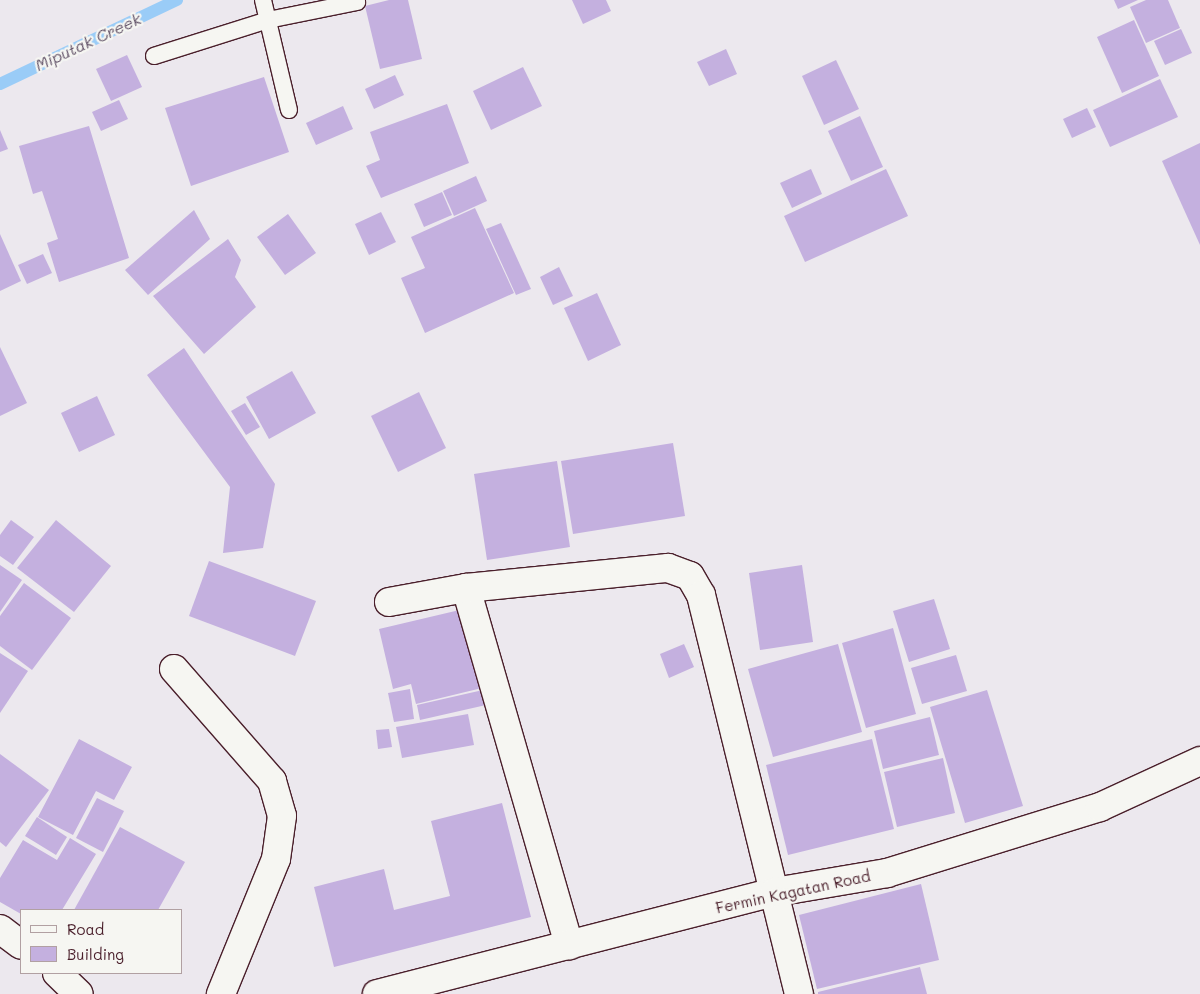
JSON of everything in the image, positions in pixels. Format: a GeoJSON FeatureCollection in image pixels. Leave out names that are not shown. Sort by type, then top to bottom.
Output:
{"type":"FeatureCollection","features":[{"type":"Feature","properties":{"kind":"street"},"geometry":{"type":"LineString","coordinates":[[389,602],[466,588],[668,568],[690,576],[701,595],[800,994]]}},
{"type":"Feature","properties":{"kind":"street"},"geometry":{"type":"LineString","coordinates":[[466,588],[569,945]]}},
{"type":"Feature","properties":{"kind":"street"},"geometry":{"type":"LineString","coordinates":[[174,669],[272,781],[282,816],[276,858],[221,994]]}},
{"type":"Feature","properties":{"kind":"street","name":"Fermin Kagatan Road"},"geometry":{"type":"LineString","coordinates":[[377,994],[775,892],[887,873],[1091,810],[1200,761]]}},
{"type":"Feature","properties":{"kind":"street"},"geometry":{"type":"LineString","coordinates":[[0,929],[20,944]]}},
{"type":"Feature","properties":{"kind":"street"},"geometry":{"type":"LineString","coordinates":[[58,974],[79,994]]}},
{"type":"Feature","properties":{"kind":"lane"},"geometry":{"type":"LineString","coordinates":[[263,0],[289,110]]}},
{"type":"Feature","properties":{"kind":"lane"},"geometry":{"type":"LineString","coordinates":[[154,56],[268,20],[356,2]]}},
{"type":"Feature","properties":{"kind":"building"},"geometry":{"type":"Polygon","coordinates":[[[389,0],[408,0],[422,59],[380,69],[365,6],[389,0]]]}},
{"type":"Feature","properties":{"kind":"building"},"geometry":{"type":"Polygon","coordinates":[[[572,0],[606,0],[611,11],[583,24],[572,0]]]}},
{"type":"Feature","properties":{"kind":"building"},"geometry":{"type":"Polygon","coordinates":[[[1114,0],[1138,0],[1118,9],[1114,0]]]}},
{"type":"Feature","properties":{"kind":"building"},"geometry":{"type":"Polygon","coordinates":[[[1146,0],[1168,0],[1180,28],[1146,43],[1130,7],[1146,0]]]}},
{"type":"Feature","properties":{"kind":"building"},"geometry":{"type":"Polygon","coordinates":[[[1134,20],[1159,76],[1122,93],[1097,37],[1134,20]]]}},
{"type":"Feature","properties":{"kind":"building"},"geometry":{"type":"Polygon","coordinates":[[[1181,29],[1192,53],[1165,65],[1154,41],[1181,29]]]}},
{"type":"Feature","properties":{"kind":"building"},"geometry":{"type":"Polygon","coordinates":[[[726,49],[737,74],[709,86],[697,62],[726,49]]]}},
{"type":"Feature","properties":{"kind":"building"},"geometry":{"type":"Polygon","coordinates":[[[127,55],[142,87],[111,101],[96,69],[127,55]]]}},
{"type":"Feature","properties":{"kind":"building"},"geometry":{"type":"Polygon","coordinates":[[[836,60],[859,109],[824,125],[802,76],[836,60]]]}},
{"type":"Feature","properties":{"kind":"building"},"geometry":{"type":"Polygon","coordinates":[[[523,67],[542,106],[491,130],[473,91],[523,67]]]}},
{"type":"Feature","properties":{"kind":"building"},"geometry":{"type":"Polygon","coordinates":[[[395,75],[404,95],[374,109],[365,89],[395,75]]]}},
{"type":"Feature","properties":{"kind":"building"},"geometry":{"type":"Polygon","coordinates":[[[264,77],[289,152],[191,186],[165,108],[264,77]]]}},
{"type":"Feature","properties":{"kind":"building"},"geometry":{"type":"Polygon","coordinates":[[[1160,79],[1178,117],[1110,147],[1093,110],[1160,79]]]}},
{"type":"Feature","properties":{"kind":"building"},"geometry":{"type":"Polygon","coordinates":[[[119,100],[128,119],[101,131],[92,112],[119,100]]]}},
{"type":"Feature","properties":{"kind":"building"},"geometry":{"type":"Polygon","coordinates":[[[447,104],[469,163],[381,198],[366,166],[380,160],[370,132],[447,104]]]}},
{"type":"Feature","properties":{"kind":"building"},"geometry":{"type":"Polygon","coordinates":[[[343,106],[353,129],[316,145],[306,123],[343,106]]]}},
{"type":"Feature","properties":{"kind":"building"},"geometry":{"type":"Polygon","coordinates":[[[1087,108],[1096,127],[1072,138],[1063,119],[1087,108]]]}},
{"type":"Feature","properties":{"kind":"building"},"geometry":{"type":"Polygon","coordinates":[[[860,116],[883,167],[851,181],[828,131],[860,116]]]}},
{"type":"Feature","properties":{"kind":"building"},"geometry":{"type":"Polygon","coordinates":[[[89,126],[129,258],[59,282],[47,243],[58,239],[42,191],[33,194],[19,146],[89,126]]]}},
{"type":"Feature","properties":{"kind":"building"},"geometry":{"type":"Polygon","coordinates":[[[0,130],[8,149],[0,152],[0,130]]]}},
{"type":"Feature","properties":{"kind":"building"},"geometry":{"type":"Polygon","coordinates":[[[1200,143],[1200,245],[1162,161],[1200,143]]]}},
{"type":"Feature","properties":{"kind":"building"},"geometry":{"type":"Polygon","coordinates":[[[811,169],[822,194],[792,208],[780,183],[811,169]]]}},
{"type":"Feature","properties":{"kind":"building"},"geometry":{"type":"Polygon","coordinates":[[[886,169],[908,216],[805,262],[784,216],[886,169]]]}},
{"type":"Feature","properties":{"kind":"building"},"geometry":{"type":"Polygon","coordinates":[[[476,176],[487,201],[454,216],[443,191],[476,176]]]}},
{"type":"Feature","properties":{"kind":"building"},"geometry":{"type":"Polygon","coordinates":[[[442,192],[452,215],[424,227],[414,204],[442,192]]]}},
{"type":"Feature","properties":{"kind":"building"},"geometry":{"type":"Polygon","coordinates":[[[475,208],[514,293],[425,333],[401,278],[425,268],[411,237],[475,208]]]}},
{"type":"Feature","properties":{"kind":"building"},"geometry":{"type":"Polygon","coordinates":[[[194,210],[210,239],[148,295],[125,270],[194,210]]]}},
{"type":"Feature","properties":{"kind":"building"},"geometry":{"type":"Polygon","coordinates":[[[381,212],[396,242],[369,255],[355,224],[381,212]]]}},
{"type":"Feature","properties":{"kind":"building"},"geometry":{"type":"Polygon","coordinates":[[[288,214],[316,253],[285,275],[257,237],[288,214]]]}},
{"type":"Feature","properties":{"kind":"building"},"geometry":{"type":"Polygon","coordinates":[[[501,223],[531,289],[516,295],[486,229],[501,223]]]}},
{"type":"Feature","properties":{"kind":"building"},"geometry":{"type":"Polygon","coordinates":[[[0,234],[21,281],[0,291],[0,234]]]}},
{"type":"Feature","properties":{"kind":"building"},"geometry":{"type":"Polygon","coordinates":[[[228,239],[241,260],[235,277],[256,307],[204,354],[153,296],[228,239]]]}},
{"type":"Feature","properties":{"kind":"building"},"geometry":{"type":"Polygon","coordinates":[[[43,254],[52,273],[27,284],[18,265],[43,254]]]}},
{"type":"Feature","properties":{"kind":"building"},"geometry":{"type":"Polygon","coordinates":[[[559,267],[573,296],[553,305],[540,277],[559,267]]]}},
{"type":"Feature","properties":{"kind":"building"},"geometry":{"type":"Polygon","coordinates":[[[597,293],[621,345],[588,361],[564,308],[597,293]]]}},
{"type":"Feature","properties":{"kind":"building"},"geometry":{"type":"Polygon","coordinates":[[[0,347],[27,403],[0,416],[0,347]]]}},
{"type":"Feature","properties":{"kind":"building"},"geometry":{"type":"Polygon","coordinates":[[[184,348],[275,484],[263,548],[223,553],[230,487],[147,375],[184,348]]]}},
{"type":"Feature","properties":{"kind":"building"},"geometry":{"type":"Polygon","coordinates":[[[292,371],[316,413],[269,439],[246,397],[292,371]]]}},
{"type":"Feature","properties":{"kind":"building"},"geometry":{"type":"Polygon","coordinates":[[[419,392],[446,448],[398,472],[371,416],[419,392]]]}},
{"type":"Feature","properties":{"kind":"building"},"geometry":{"type":"Polygon","coordinates":[[[97,396],[115,435],[79,452],[61,413],[97,396]]]}},
{"type":"Feature","properties":{"kind":"building"},"geometry":{"type":"Polygon","coordinates":[[[245,403],[260,427],[246,435],[231,411],[245,403]]]}},
{"type":"Feature","properties":{"kind":"building"},"geometry":{"type":"Polygon","coordinates":[[[673,443],[685,516],[573,534],[561,461],[673,443]]]}},
{"type":"Feature","properties":{"kind":"building"},"geometry":{"type":"Polygon","coordinates":[[[557,461],[570,547],[487,560],[474,474],[557,461]]]}},
{"type":"Feature","properties":{"kind":"building"},"geometry":{"type":"Polygon","coordinates":[[[11,520],[34,537],[13,565],[0,556],[0,535],[11,520]]]}},
{"type":"Feature","properties":{"kind":"building"},"geometry":{"type":"Polygon","coordinates":[[[56,520],[111,566],[74,612],[17,568],[56,520]]]}},
{"type":"Feature","properties":{"kind":"building"},"geometry":{"type":"Polygon","coordinates":[[[209,561],[316,601],[295,656],[189,616],[209,561]]]}},
{"type":"Feature","properties":{"kind":"building"},"geometry":{"type":"Polygon","coordinates":[[[0,565],[22,580],[0,612],[0,565]]]}},
{"type":"Feature","properties":{"kind":"building"},"geometry":{"type":"Polygon","coordinates":[[[802,565],[813,642],[760,650],[749,573],[802,565]]]}},
{"type":"Feature","properties":{"kind":"building"},"geometry":{"type":"Polygon","coordinates":[[[24,583],[71,618],[32,670],[0,646],[0,616],[24,583]]]}},
{"type":"Feature","properties":{"kind":"building"},"geometry":{"type":"Polygon","coordinates":[[[934,599],[950,649],[909,662],[893,611],[934,599]]]}},
{"type":"Feature","properties":{"kind":"building"},"geometry":{"type":"Polygon","coordinates":[[[468,608],[486,687],[416,704],[411,684],[393,689],[379,629],[468,608]]]}},
{"type":"Feature","properties":{"kind":"building"},"geometry":{"type":"Polygon","coordinates":[[[893,628],[916,714],[866,728],[842,643],[893,628]]]}},
{"type":"Feature","properties":{"kind":"building"},"geometry":{"type":"Polygon","coordinates":[[[684,644],[694,667],[669,678],[660,654],[684,644]]]}},
{"type":"Feature","properties":{"kind":"building"},"geometry":{"type":"Polygon","coordinates":[[[838,644],[862,732],[773,757],[748,669],[838,644]]]}},
{"type":"Feature","properties":{"kind":"building"},"geometry":{"type":"Polygon","coordinates":[[[0,653],[28,671],[0,713],[0,653]]]}},
{"type":"Feature","properties":{"kind":"building"},"geometry":{"type":"Polygon","coordinates":[[[956,655],[967,691],[922,704],[911,668],[956,655]]]}},
{"type":"Feature","properties":{"kind":"building"},"geometry":{"type":"Polygon","coordinates":[[[410,689],[414,719],[394,722],[388,693],[410,689]]]}},
{"type":"Feature","properties":{"kind":"building"},"geometry":{"type":"Polygon","coordinates":[[[483,690],[486,705],[420,720],[417,705],[483,690]]]}},
{"type":"Feature","properties":{"kind":"building"},"geometry":{"type":"Polygon","coordinates":[[[987,690],[1023,806],[965,823],[930,707],[987,690]]]}},
{"type":"Feature","properties":{"kind":"building"},"geometry":{"type":"Polygon","coordinates":[[[468,714],[474,745],[402,758],[396,727],[468,714]]]}},
{"type":"Feature","properties":{"kind":"building"},"geometry":{"type":"Polygon","coordinates":[[[930,717],[939,755],[883,769],[874,731],[930,717]]]}},
{"type":"Feature","properties":{"kind":"building"},"geometry":{"type":"Polygon","coordinates":[[[389,729],[392,747],[378,749],[376,730],[389,729]]]}},
{"type":"Feature","properties":{"kind":"building"},"geometry":{"type":"Polygon","coordinates":[[[79,739],[132,767],[114,800],[96,791],[73,835],[38,817],[79,739]]]}},
{"type":"Feature","properties":{"kind":"building"},"geometry":{"type":"Polygon","coordinates":[[[872,739],[894,829],[788,855],[766,765],[872,739]]]}},
{"type":"Feature","properties":{"kind":"building"},"geometry":{"type":"Polygon","coordinates":[[[0,754],[49,790],[6,847],[0,842],[0,754]]]}},
{"type":"Feature","properties":{"kind":"building"},"geometry":{"type":"Polygon","coordinates":[[[943,758],[955,813],[897,827],[884,772],[943,758]]]}},
{"type":"Feature","properties":{"kind":"building"},"geometry":{"type":"Polygon","coordinates":[[[97,798],[124,811],[103,852],[76,838],[97,798]]]}},
{"type":"Feature","properties":{"kind":"building"},"geometry":{"type":"Polygon","coordinates":[[[502,803],[531,917],[334,967],[314,887],[384,869],[394,910],[450,896],[431,821],[502,803]]]}},
{"type":"Feature","properties":{"kind":"building"},"geometry":{"type":"Polygon","coordinates":[[[37,817],[67,837],[56,855],[25,836],[37,817]]]}},
{"type":"Feature","properties":{"kind":"building"},"geometry":{"type":"Polygon","coordinates":[[[120,827],[185,862],[159,909],[75,909],[120,827]]]}},
{"type":"Feature","properties":{"kind":"building"},"geometry":{"type":"Polygon","coordinates":[[[70,838],[96,854],[63,909],[20,909],[20,913],[0,902],[0,878],[23,840],[57,860],[70,838]]]}},
{"type":"Feature","properties":{"kind":"building"},"geometry":{"type":"Polygon","coordinates":[[[921,884],[939,960],[817,989],[799,915],[921,884]]]}},
{"type":"Feature","properties":{"kind":"building"},"geometry":{"type":"Polygon","coordinates":[[[920,967],[927,994],[818,994],[818,992],[920,967]]]}},
{"type":"Feature","properties":{"kind":"waterway","name":"Miputak Creek"},"geometry":{"type":"LineString","coordinates":[[0,84],[177,0]]}}]}
